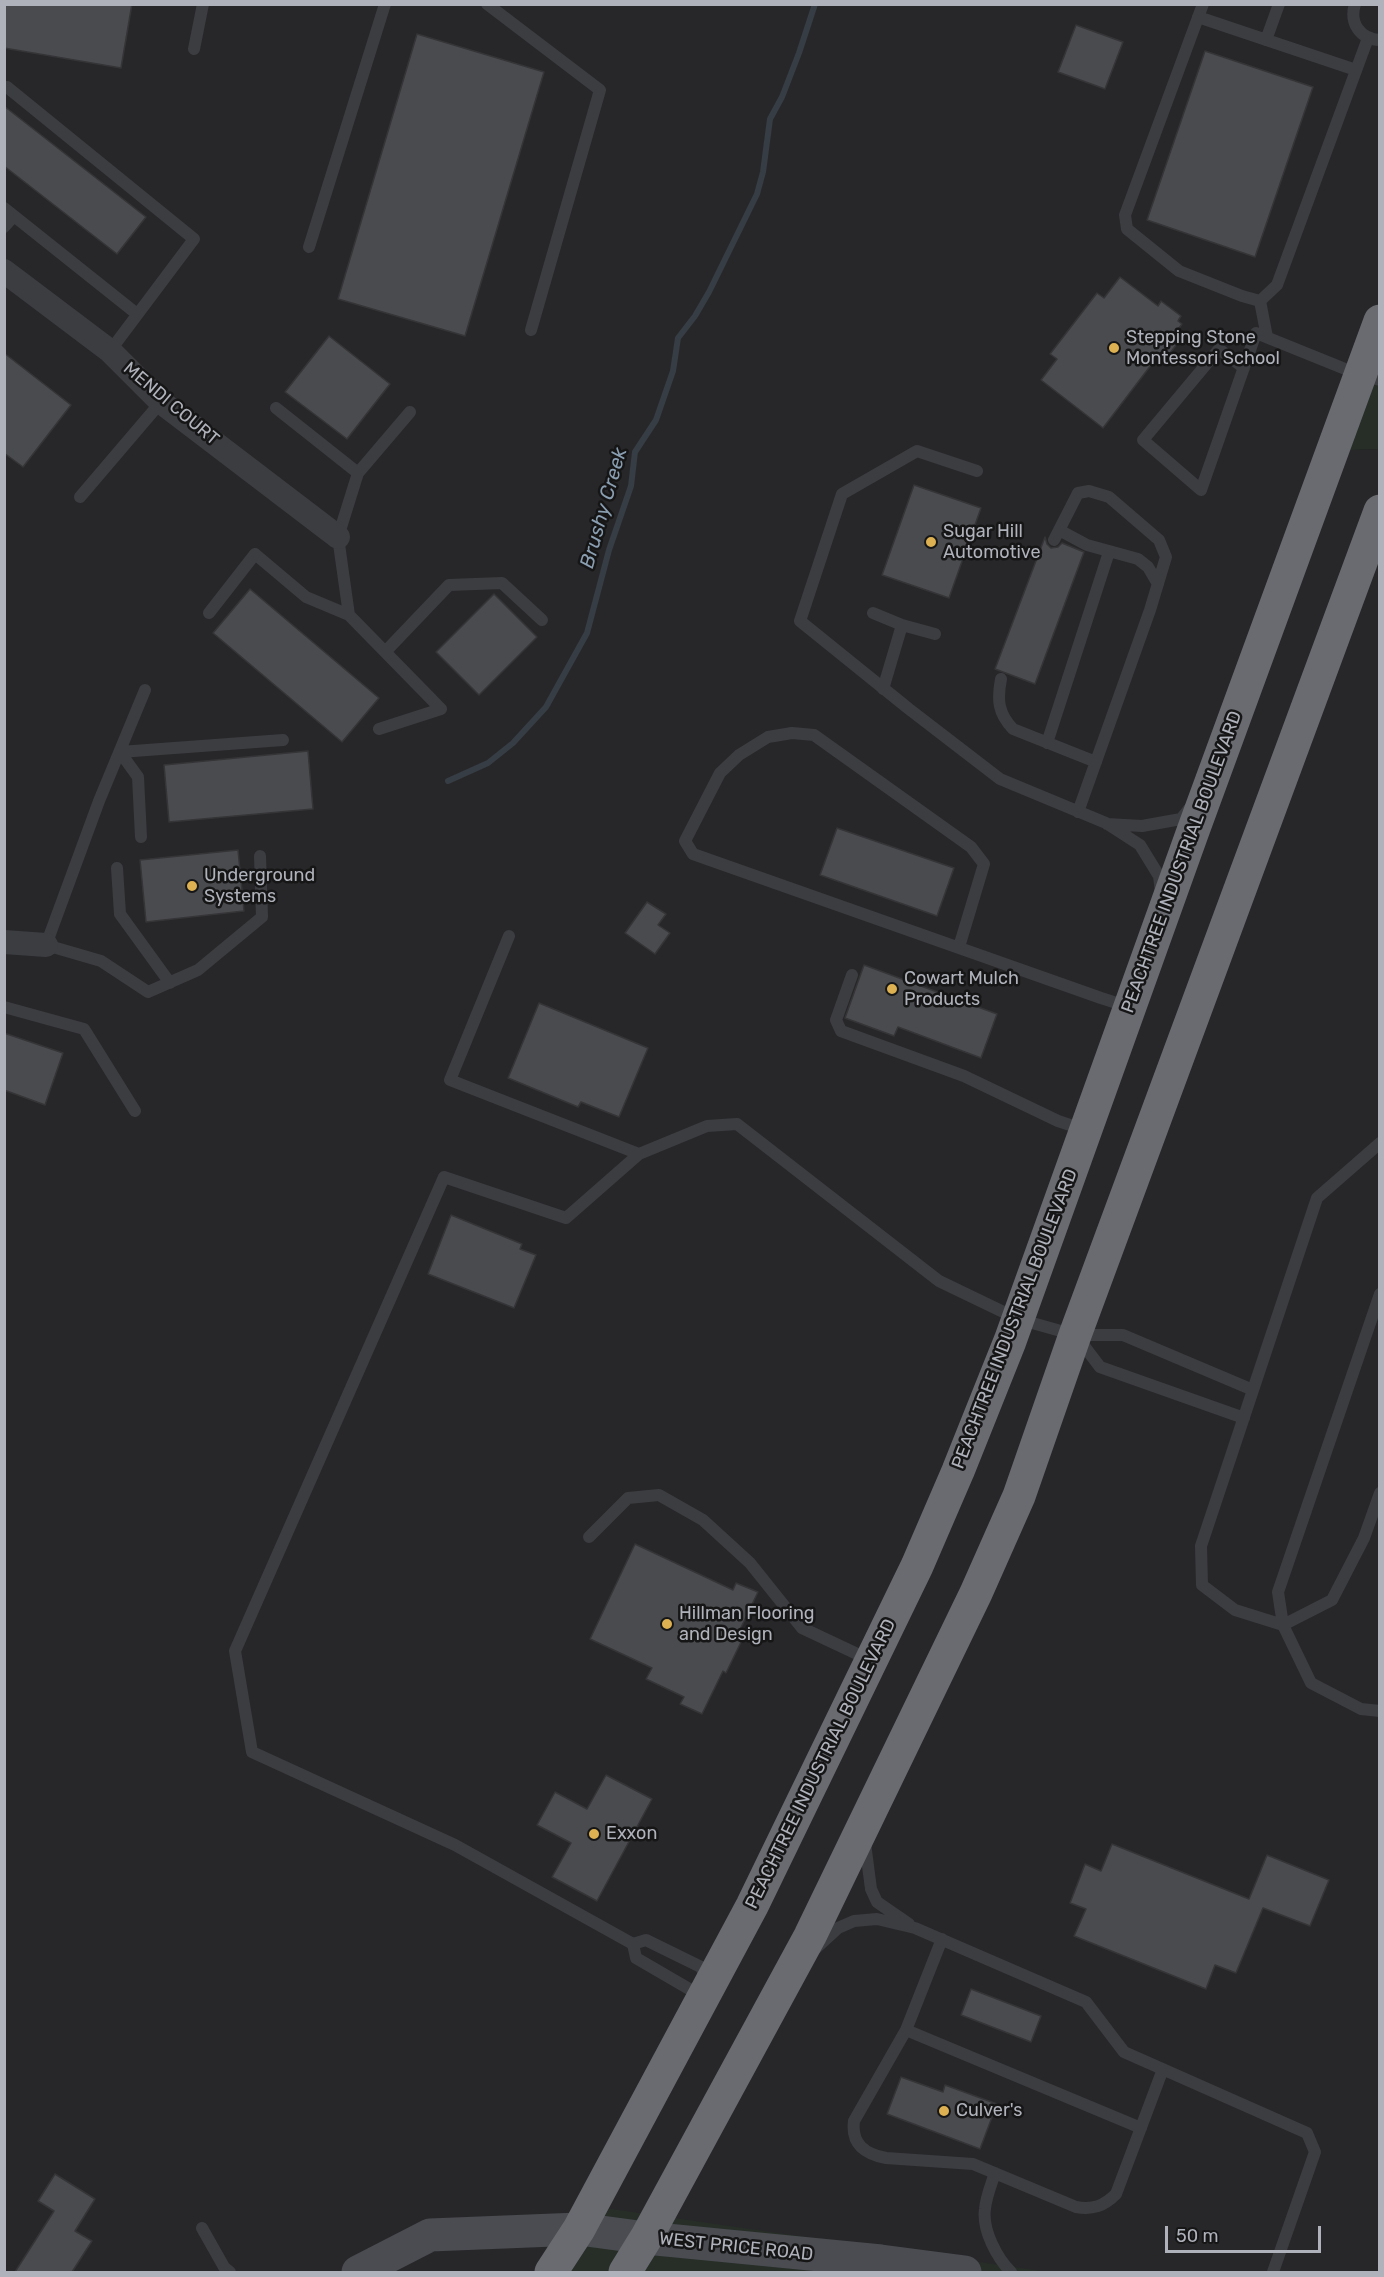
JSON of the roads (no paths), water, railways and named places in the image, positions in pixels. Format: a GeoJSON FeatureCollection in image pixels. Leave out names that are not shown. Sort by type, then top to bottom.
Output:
{"type":"FeatureCollection","features":[{"type":"Feature","properties":{"kind":"highway","name":"PEACHTREE INDUSTRIAL BOULEVARD"},"geometry":{"type":"LineString","coordinates":[[551,2272],[579,2229],[752,1906],[917,1566],[958,1471],[1018,1319],[1210,784],[1370,377],[1380,321]]}},
{"type":"Feature","properties":{"kind":"highway"},"geometry":{"type":"LineString","coordinates":[[626,2272],[792,1970],[976,1593],[1019,1496],[1075,1335],[1380,511]]}},
{"type":"Feature","properties":{"kind":"street","name":"MENDI COURT"},"geometry":{"type":"LineString","coordinates":[[4,271],[110,351],[161,402],[338,537]]}},
{"type":"Feature","properties":{"kind":"street"},"geometry":{"type":"LineString","coordinates":[[4,942],[46,945]]}},
{"type":"Feature","properties":{"kind":"street","name":"WEST PRICE ROAD"},"geometry":{"type":"LineString","coordinates":[[358,2272],[430,2235],[579,2229],[964,2272]]}},
{"type":"Feature","properties":{"kind":"lane"},"geometry":{"type":"LineString","coordinates":[[194,48],[203,4]]}},
{"type":"Feature","properties":{"kind":"lane"},"geometry":{"type":"LineString","coordinates":[[309,247],[385,4]]}},
{"type":"Feature","properties":{"kind":"lane"},"geometry":{"type":"LineString","coordinates":[[487,4],[600,90],[531,330]]}},
{"type":"Feature","properties":{"kind":"lane"},"geometry":{"type":"LineString","coordinates":[[1203,4],[1125,215],[1127,229],[1179,271],[1242,296],[1260,300]]}},
{"type":"Feature","properties":{"kind":"lane"},"geometry":{"type":"LineString","coordinates":[[1266,40],[1279,4]]}},
{"type":"Feature","properties":{"kind":"lane"},"geometry":{"type":"LineString","coordinates":[[1260,300],[1277,285],[1356,70],[1374,39],[1356,26],[1353,19],[1355,4]]}},
{"type":"Feature","properties":{"kind":"lane"},"geometry":{"type":"LineString","coordinates":[[1198,17],[1356,70]]}},
{"type":"Feature","properties":{"kind":"lane"},"geometry":{"type":"LineString","coordinates":[[7,87],[194,239],[110,351]]}},
{"type":"Feature","properties":{"kind":"lane"},"geometry":{"type":"LineString","coordinates":[[4,227],[9,212],[137,314]]}},
{"type":"Feature","properties":{"kind":"lane"},"geometry":{"type":"LineString","coordinates":[[1260,300],[1267,337]]}},
{"type":"Feature","properties":{"kind":"lane"},"geometry":{"type":"LineString","coordinates":[[1244,368],[1219,349],[1143,440],[1201,490],[1244,368],[1256,333],[1370,377]]}},
{"type":"Feature","properties":{"kind":"lane"},"geometry":{"type":"LineString","coordinates":[[80,497],[161,402]]}},
{"type":"Feature","properties":{"kind":"lane"},"geometry":{"type":"LineString","coordinates":[[276,408],[358,473]]}},
{"type":"Feature","properties":{"kind":"lane"},"geometry":{"type":"LineString","coordinates":[[349,615],[338,537],[358,473],[410,412]]}},
{"type":"Feature","properties":{"kind":"lane"},"geometry":{"type":"LineString","coordinates":[[976,471],[917,451],[842,494],[800,621],[1000,779],[1106,824],[1140,845],[1159,876],[1164,911]]}},
{"type":"Feature","properties":{"kind":"lane"},"geometry":{"type":"LineString","coordinates":[[1078,812],[1158,584],[1166,557],[1159,540],[1109,497],[1089,491],[1078,493],[1056,535],[1138,560],[1148,567],[1158,584]]}},
{"type":"Feature","properties":{"kind":"lane"},"geometry":{"type":"LineString","coordinates":[[1047,743],[1109,552]]}},
{"type":"Feature","properties":{"kind":"lane"},"geometry":{"type":"LineString","coordinates":[[209,613],[255,554],[306,597],[349,615],[441,709],[379,729]]}},
{"type":"Feature","properties":{"kind":"lane"},"geometry":{"type":"LineString","coordinates":[[386,651],[449,585],[502,583],[542,620]]}},
{"type":"Feature","properties":{"kind":"lane"},"geometry":{"type":"LineString","coordinates":[[873,613],[902,625],[935,634]]}},
{"type":"Feature","properties":{"kind":"lane"},"geometry":{"type":"LineString","coordinates":[[884,689],[902,625]]}},
{"type":"Feature","properties":{"kind":"lane"},"geometry":{"type":"LineString","coordinates":[[1001,679],[999,692],[1003,718],[1013,729],[1096,762]]}},
{"type":"Feature","properties":{"kind":"lane"},"geometry":{"type":"LineString","coordinates":[[145,690],[99,801],[46,945],[101,961],[148,992],[170,983],[198,970],[262,917],[260,856]]}},
{"type":"Feature","properties":{"kind":"lane"},"geometry":{"type":"LineString","coordinates":[[959,948],[984,864],[971,846],[814,735],[792,733],[768,737],[739,755],[720,773],[685,841],[693,854],[959,948],[1130,1008]]}},
{"type":"Feature","properties":{"kind":"lane"},"geometry":{"type":"LineString","coordinates":[[120,752],[283,740]]}},
{"type":"Feature","properties":{"kind":"lane"},"geometry":{"type":"LineString","coordinates":[[120,752],[138,777],[141,837]]}},
{"type":"Feature","properties":{"kind":"lane"},"geometry":{"type":"LineString","coordinates":[[1106,824],[1143,826],[1181,819],[1210,784]]}},
{"type":"Feature","properties":{"kind":"lane"},"geometry":{"type":"LineString","coordinates":[[117,868],[120,914],[170,983]]}},
{"type":"Feature","properties":{"kind":"lane"},"geometry":{"type":"LineString","coordinates":[[509,936],[450,1080],[639,1154]]}},
{"type":"Feature","properties":{"kind":"lane"},"geometry":{"type":"LineString","coordinates":[[852,975],[836,1020],[841,1031],[964,1076],[1058,1121],[1086,1131]]}},
{"type":"Feature","properties":{"kind":"lane"},"geometry":{"type":"LineString","coordinates":[[4,1006],[84,1029],[135,1111]]}},
{"type":"Feature","properties":{"kind":"lane"},"geometry":{"type":"LineString","coordinates":[[633,1944],[636,1958],[691,1990],[709,1986],[701,1967],[645,1940],[633,1944],[455,1845],[252,1752],[235,1651],[444,1177],[566,1218],[639,1154],[708,1126],[737,1124],[939,1281],[1018,1319],[1075,1335],[1123,1335],[1253,1390]]}},
{"type":"Feature","properties":{"kind":"lane"},"geometry":{"type":"LineString","coordinates":[[1380,1143],[1317,1198],[1201,1546],[1202,1585],[1235,1610],[1283,1625],[1332,1600],[1364,1538],[1380,1493]]}},
{"type":"Feature","properties":{"kind":"lane"},"geometry":{"type":"LineString","coordinates":[[1380,1294],[1278,1592],[1283,1625],[1311,1683],[1361,1709],[1380,1711]]}},
{"type":"Feature","properties":{"kind":"lane"},"geometry":{"type":"LineString","coordinates":[[1075,1335],[1100,1367],[1244,1418]]}},
{"type":"Feature","properties":{"kind":"lane"},"geometry":{"type":"LineString","coordinates":[[589,1537],[628,1498],[659,1495],[703,1520],[750,1563],[802,1628],[871,1661]]}},
{"type":"Feature","properties":{"kind":"lane"},"geometry":{"type":"LineString","coordinates":[[864,1825],[869,1880],[877,1902],[915,1928]]}},
{"type":"Feature","properties":{"kind":"lane"},"geometry":{"type":"LineString","coordinates":[[792,1970],[838,1928],[854,1921],[877,1920],[915,1928],[1086,2002],[1124,2052],[1307,2133],[1315,2152],[1273,2272]]}},
{"type":"Feature","properties":{"kind":"lane"},"geometry":{"type":"LineString","coordinates":[[942,1939],[906,2030],[854,2121],[855,2137],[859,2146],[872,2156],[973,2164],[1076,2207],[1093,2208],[1109,2201],[1116,2194],[1163,2069]]}},
{"type":"Feature","properties":{"kind":"lane"},"geometry":{"type":"LineString","coordinates":[[906,2030],[1141,2128]]}},
{"type":"Feature","properties":{"kind":"lane"},"geometry":{"type":"LineString","coordinates":[[995,2173],[987,2198],[985,2220],[999,2258],[1011,2272]]}},
{"type":"Feature","properties":{"kind":"lane"},"geometry":{"type":"LineString","coordinates":[[202,2228],[224,2267],[230,2272]]}},
{"type":"Feature","properties":{"kind":"waterway","name":"Brushy Creek"},"geometry":{"type":"LineString","coordinates":[[448,781],[488,763],[513,743],[546,707],[587,633],[609,550],[631,486],[635,452],[656,420],[673,371],[678,338],[695,316],[709,292],[757,194],[763,172],[770,119],[782,97],[815,4]]}},
{"type":"Feature","properties":{"kind":"place","name":"Stepping Stone Montessori School"},"geometry":{"type":"Point","coordinates":[1114,348]}},
{"type":"Feature","properties":{"kind":"place","name":"Sugar Hill Automotive"},"geometry":{"type":"Point","coordinates":[931,542]}},
{"type":"Feature","properties":{"kind":"place","name":"Underground Systems"},"geometry":{"type":"Point","coordinates":[192,886]}},
{"type":"Feature","properties":{"kind":"place","name":"Cowart Mulch Products"},"geometry":{"type":"Point","coordinates":[892,989]}},
{"type":"Feature","properties":{"kind":"place","name":"Hillman Flooring and Design"},"geometry":{"type":"Point","coordinates":[667,1624]}},
{"type":"Feature","properties":{"kind":"place","name":"Exxon"},"geometry":{"type":"Point","coordinates":[594,1834]}},
{"type":"Feature","properties":{"kind":"place","name":"Culver's"},"geometry":{"type":"Point","coordinates":[944,2111]}}]}
